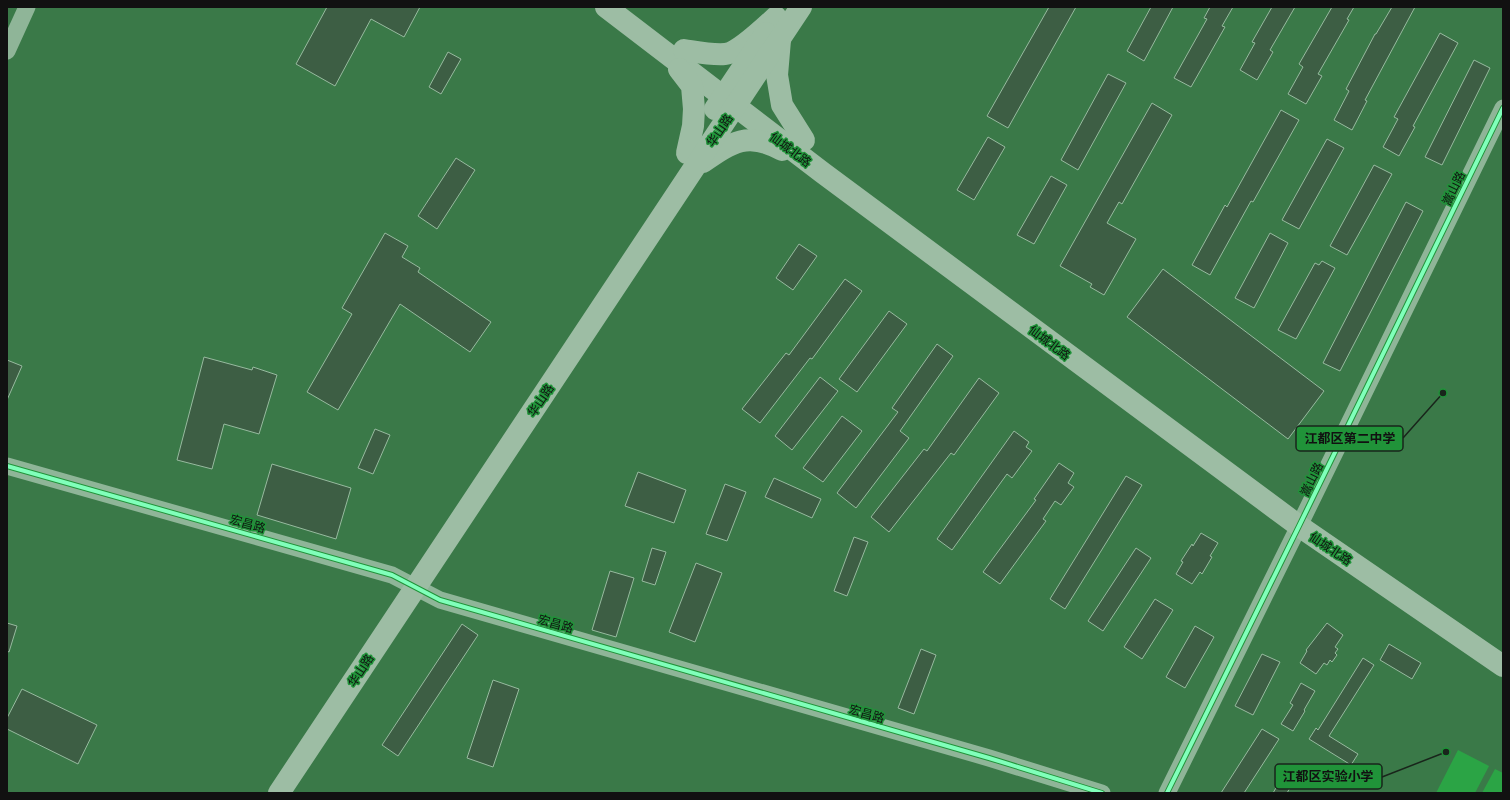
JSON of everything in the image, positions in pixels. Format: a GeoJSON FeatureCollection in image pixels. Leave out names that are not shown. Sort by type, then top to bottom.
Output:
{"type":"FeatureCollection","features":[{"type":"Feature","properties":{"kind":"main road","name":"仙城北路"},"geometry":{"type":"LineString","coordinates":[[606,7],[676,53],[733,96],[823,173],[1503,666]]}},
{"type":"Feature","properties":{"kind":"main road","name":"仙城北路"},"geometry":{"type":"LineString","coordinates":[[627,7],[676,53]]}},
{"type":"Feature","properties":{"kind":"main road"},"geometry":{"type":"LineString","coordinates":[[733,96],[780,39],[801,7]]}},
{"type":"Feature","properties":{"kind":"main road"},"geometry":{"type":"LineString","coordinates":[[690,161],[694,109],[692,86],[676,53],[727,54],[748,41],[780,12]]}},
{"type":"Feature","properties":{"kind":"main road"},"geometry":{"type":"LineString","coordinates":[[264,793],[409,584],[733,96],[780,12]]}},
{"type":"Feature","properties":{"kind":"main road"},"geometry":{"type":"LineString","coordinates":[[780,39],[777,75],[782,105],[804,140]]}},
{"type":"Feature","properties":{"kind":"main road","name":"仙城北路"},"geometry":{"type":"LineString","coordinates":[[733,96],[804,140],[1302,520],[1503,648]]}},
{"type":"Feature","properties":{"kind":"main road"},"geometry":{"type":"LineString","coordinates":[[690,161],[749,139],[769,143],[823,173]]}},
{"type":"Feature","properties":{"kind":"main road","name":"华山路"},"geometry":{"type":"LineString","coordinates":[[279,793],[409,584]]}},
{"type":"Feature","properties":{"kind":"street"},"geometry":{"type":"LineString","coordinates":[[7,51],[27,7]]}},
{"type":"Feature","properties":{"kind":"street","name":"嵩山路"},"geometry":{"type":"LineString","coordinates":[[1167,793],[1503,108]]}},
{"type":"Feature","properties":{"kind":"street","name":"宏昌路"},"geometry":{"type":"LineString","coordinates":[[7,466],[392,574],[440,600],[989,758],[1102,793]]}},
{"type":"Feature","properties":{"kind":"green space"},"geometry":{"type":"Polygon","coordinates":[[[1458,750],[1489,766],[1475,793],[1436,793],[1458,750]]]}},
{"type":"Feature","properties":{"kind":"green space"},"geometry":{"type":"Polygon","coordinates":[[[1495,769],[1503,773],[1503,793],[1482,793],[1495,769]]]}},
{"type":"Feature","properties":{"kind":"building"},"geometry":{"type":"Polygon","coordinates":[[[327,7],[420,7],[404,37],[371,19],[335,86],[296,64],[327,7]]]}},
{"type":"Feature","properties":{"kind":"building"},"geometry":{"type":"Polygon","coordinates":[[[1049,7],[1076,7],[1008,128],[987,116],[1049,7]]]}},
{"type":"Feature","properties":{"kind":"building"},"geometry":{"type":"Polygon","coordinates":[[[1151,7],[1173,7],[1144,61],[1127,51],[1151,7]]]}},
{"type":"Feature","properties":{"kind":"building"},"geometry":{"type":"Polygon","coordinates":[[[1210,7],[1233,7],[1222,26],[1225,27],[1191,87],[1174,78],[1207,19],[1204,18],[1210,7]]]}},
{"type":"Feature","properties":{"kind":"building"},"geometry":{"type":"Polygon","coordinates":[[[1272,7],[1295,7],[1270,50],[1273,52],[1257,80],[1240,70],[1255,43],[1252,42],[1272,7]]]}},
{"type":"Feature","properties":{"kind":"building"},"geometry":{"type":"Polygon","coordinates":[[[1332,7],[1354,7],[1347,19],[1349,20],[1318,74],[1322,76],[1306,104],[1288,94],[1303,67],[1299,64],[1332,7]]]}},
{"type":"Feature","properties":{"kind":"building"},"geometry":{"type":"Polygon","coordinates":[[[1392,7],[1415,7],[1365,100],[1367,101],[1352,130],[1334,120],[1349,91],[1346,89],[1375,34],[1392,7]]]}},
{"type":"Feature","properties":{"kind":"building"},"geometry":{"type":"Polygon","coordinates":[[[1440,33],[1458,43],[1413,126],[1415,127],[1399,156],[1383,147],[1398,119],[1394,117],[1440,33]]]}},
{"type":"Feature","properties":{"kind":"building"},"geometry":{"type":"Polygon","coordinates":[[[448,52],[461,59],[441,94],[429,87],[448,52]]]}},
{"type":"Feature","properties":{"kind":"building"},"geometry":{"type":"Polygon","coordinates":[[[1474,60],[1490,68],[1442,165],[1425,157],[1474,60]]]}},
{"type":"Feature","properties":{"kind":"building"},"geometry":{"type":"Polygon","coordinates":[[[1108,74],[1126,83],[1078,170],[1061,160],[1108,74]]]}},
{"type":"Feature","properties":{"kind":"building"},"geometry":{"type":"Polygon","coordinates":[[[1152,103],[1172,115],[1122,204],[1119,202],[1107,223],[1136,239],[1104,295],[1090,287],[1092,284],[1060,266],[1152,103]]]}},
{"type":"Feature","properties":{"kind":"building"},"geometry":{"type":"Polygon","coordinates":[[[1281,110],[1299,120],[1253,202],[1251,201],[1210,275],[1192,265],[1225,205],[1227,207],[1281,110]]]}},
{"type":"Feature","properties":{"kind":"building"},"geometry":{"type":"Polygon","coordinates":[[[988,137],[1005,147],[974,200],[957,190],[988,137]]]}},
{"type":"Feature","properties":{"kind":"building"},"geometry":{"type":"Polygon","coordinates":[[[1327,139],[1344,148],[1299,229],[1282,220],[1327,139]]]}},
{"type":"Feature","properties":{"kind":"building"},"geometry":{"type":"Polygon","coordinates":[[[456,158],[475,170],[437,229],[418,216],[456,158]]]}},
{"type":"Feature","properties":{"kind":"building"},"geometry":{"type":"Polygon","coordinates":[[[1374,165],[1392,174],[1347,255],[1330,246],[1374,165]]]}},
{"type":"Feature","properties":{"kind":"building"},"geometry":{"type":"Polygon","coordinates":[[[1051,176],[1067,185],[1034,244],[1017,235],[1051,176]]]}},
{"type":"Feature","properties":{"kind":"building"},"geometry":{"type":"Polygon","coordinates":[[[1406,202],[1423,211],[1340,371],[1323,363],[1406,202]]]}},
{"type":"Feature","properties":{"kind":"building"},"geometry":{"type":"Polygon","coordinates":[[[385,233],[408,246],[402,257],[420,268],[418,272],[491,322],[470,352],[400,304],[338,410],[307,392],[352,314],[342,308],[385,233]]]}},
{"type":"Feature","properties":{"kind":"building"},"geometry":{"type":"Polygon","coordinates":[[[1270,233],[1288,243],[1254,308],[1235,298],[1270,233]]]}},
{"type":"Feature","properties":{"kind":"building"},"geometry":{"type":"Polygon","coordinates":[[[799,244],[817,256],[793,290],[776,278],[799,244]]]}},
{"type":"Feature","properties":{"kind":"building"},"geometry":{"type":"Polygon","coordinates":[[[1322,261],[1335,268],[1296,339],[1278,330],[1315,263],[1319,265],[1322,261]]]}},
{"type":"Feature","properties":{"kind":"building"},"geometry":{"type":"Polygon","coordinates":[[[1163,269],[1324,391],[1288,439],[1127,317],[1163,269]]]}},
{"type":"Feature","properties":{"kind":"building"},"geometry":{"type":"Polygon","coordinates":[[[845,279],[862,291],[812,359],[810,358],[760,423],[742,409],[786,353],[789,355],[845,279]]]}},
{"type":"Feature","properties":{"kind":"building"},"geometry":{"type":"Polygon","coordinates":[[[889,311],[907,324],[857,392],[839,379],[889,311]]]}},
{"type":"Feature","properties":{"kind":"building"},"geometry":{"type":"Polygon","coordinates":[[[937,344],[953,356],[900,431],[909,438],[856,508],[837,493],[898,412],[892,408],[937,344]]]}},
{"type":"Feature","properties":{"kind":"building"},"geometry":{"type":"Polygon","coordinates":[[[204,357],[252,370],[253,367],[277,375],[259,434],[224,424],[212,469],[177,460],[204,357]]]}},
{"type":"Feature","properties":{"kind":"building"},"geometry":{"type":"Polygon","coordinates":[[[7,360],[22,366],[7,400],[7,360]]]}},
{"type":"Feature","properties":{"kind":"building"},"geometry":{"type":"Polygon","coordinates":[[[820,377],[838,391],[792,450],[775,436],[820,377]]]}},
{"type":"Feature","properties":{"kind":"building"},"geometry":{"type":"Polygon","coordinates":[[[979,378],[999,393],[954,455],[951,453],[889,532],[871,517],[924,449],[927,451],[979,378]]]}},
{"type":"Feature","properties":{"kind":"building"},"geometry":{"type":"Polygon","coordinates":[[[842,416],[862,431],[823,482],[803,468],[842,416]]]}},
{"type":"Feature","properties":{"kind":"building"},"geometry":{"type":"Polygon","coordinates":[[[375,429],[390,435],[373,474],[358,468],[375,429]]]}},
{"type":"Feature","properties":{"kind":"building"},"geometry":{"type":"Polygon","coordinates":[[[1014,431],[1029,442],[1026,447],[1032,451],[1012,478],[1007,474],[952,550],[937,539],[1014,431]]]}},
{"type":"Feature","properties":{"kind":"building"},"geometry":{"type":"Polygon","coordinates":[[[1059,463],[1074,473],[1068,483],[1074,487],[1061,505],[1055,501],[1043,519],[1046,521],[1000,584],[983,572],[1036,500],[1034,499],[1059,463]]]}},
{"type":"Feature","properties":{"kind":"building"},"geometry":{"type":"Polygon","coordinates":[[[272,464],[351,488],[336,539],[257,515],[272,464]]]}},
{"type":"Feature","properties":{"kind":"building"},"geometry":{"type":"Polygon","coordinates":[[[638,472],[686,490],[674,523],[625,506],[638,472]]]}},
{"type":"Feature","properties":{"kind":"building"},"geometry":{"type":"Polygon","coordinates":[[[1126,476],[1142,485],[1065,609],[1050,599],[1126,476]]]}},
{"type":"Feature","properties":{"kind":"building"},"geometry":{"type":"Polygon","coordinates":[[[774,478],[821,499],[812,518],[765,497],[774,478]]]}},
{"type":"Feature","properties":{"kind":"building"},"geometry":{"type":"Polygon","coordinates":[[[725,484],[746,492],[727,541],[706,534],[725,484]]]}},
{"type":"Feature","properties":{"kind":"building"},"geometry":{"type":"Polygon","coordinates":[[[1201,533],[1218,543],[1202,574],[1200,572],[1192,584],[1176,574],[1183,562],[1181,561],[1201,533]]]}},
{"type":"Feature","properties":{"kind":"building"},"geometry":{"type":"Polygon","coordinates":[[[854,537],[868,542],[847,596],[834,591],[854,537]]]}},
{"type":"Feature","properties":{"kind":"building"},"geometry":{"type":"Polygon","coordinates":[[[652,548],[666,552],[655,585],[642,581],[652,548]]]}},
{"type":"Feature","properties":{"kind":"building"},"geometry":{"type":"Polygon","coordinates":[[[1136,548],[1151,558],[1103,631],[1088,621],[1136,548]]]}},
{"type":"Feature","properties":{"kind":"building"},"geometry":{"type":"Polygon","coordinates":[[[696,563],[722,573],[695,642],[669,632],[696,563]]]}},
{"type":"Feature","properties":{"kind":"building"},"geometry":{"type":"Polygon","coordinates":[[[610,571],[634,578],[616,637],[592,630],[610,571]]]}},
{"type":"Feature","properties":{"kind":"building"},"geometry":{"type":"Polygon","coordinates":[[[1155,599],[1173,610],[1142,659],[1124,647],[1155,599]]]}},
{"type":"Feature","properties":{"kind":"building"},"geometry":{"type":"Polygon","coordinates":[[[7,623],[17,626],[9,652],[7,651],[7,623]]]}},
{"type":"Feature","properties":{"kind":"building"},"geometry":{"type":"Polygon","coordinates":[[[1327,623],[1343,635],[1335,647],[1338,649],[1335,653],[1337,655],[1332,662],[1330,660],[1327,665],[1324,663],[1316,674],[1300,663],[1307,651],[1306,650],[1327,623]]]}},
{"type":"Feature","properties":{"kind":"building"},"geometry":{"type":"Polygon","coordinates":[[[462,624],[478,635],[398,756],[382,745],[462,624]]]}},
{"type":"Feature","properties":{"kind":"building"},"geometry":{"type":"Polygon","coordinates":[[[1195,626],[1214,637],[1185,688],[1166,677],[1195,626]]]}},
{"type":"Feature","properties":{"kind":"building"},"geometry":{"type":"Polygon","coordinates":[[[1389,644],[1421,663],[1412,679],[1380,660],[1389,644]]]}},
{"type":"Feature","properties":{"kind":"building"},"geometry":{"type":"Polygon","coordinates":[[[921,649],[936,655],[914,714],[898,708],[921,649]]]}},
{"type":"Feature","properties":{"kind":"building"},"geometry":{"type":"Polygon","coordinates":[[[1262,654],[1280,662],[1253,715],[1235,706],[1262,654]]]}},
{"type":"Feature","properties":{"kind":"building"},"geometry":{"type":"Polygon","coordinates":[[[1363,658],[1374,665],[1329,736],[1358,754],[1351,765],[1309,739],[1316,728],[1318,730],[1363,658]]]}},
{"type":"Feature","properties":{"kind":"building"},"geometry":{"type":"Polygon","coordinates":[[[493,680],[519,689],[493,767],[467,758],[493,680]]]}},
{"type":"Feature","properties":{"kind":"building"},"geometry":{"type":"Polygon","coordinates":[[[1301,683],[1315,691],[1293,731],[1281,724],[1293,705],[1290,703],[1301,683]]]}},
{"type":"Feature","properties":{"kind":"building"},"geometry":{"type":"Polygon","coordinates":[[[22,689],[97,725],[78,764],[7,729],[7,718],[22,689]]]}},
{"type":"Feature","properties":{"kind":"building"},"geometry":{"type":"Polygon","coordinates":[[[1262,729],[1279,739],[1244,793],[1221,793],[1262,729]]]}},
{"type":"Feature","properties":{"kind":"building"},"geometry":{"type":"Polygon","coordinates":[[[1284,774],[1294,781],[1287,793],[1273,793],[1284,774]]]}},
{"type":"Feature","properties":{"kind":"cycle path"},"geometry":{"type":"LineString","coordinates":[[1167,793],[1503,108]]}},
{"type":"Feature","properties":{"kind":"cycle path"},"geometry":{"type":"LineString","coordinates":[[7,466],[392,575],[440,600],[989,758],[1102,793]]}},
{"type":"Feature","properties":{"kind":"place","name":"江都区第二中学"},"geometry":{"type":"Point","coordinates":[1443,393]}},
{"type":"Feature","properties":{"kind":"place","name":"江都区实验小学"},"geometry":{"type":"Point","coordinates":[1446,752]}}]}
